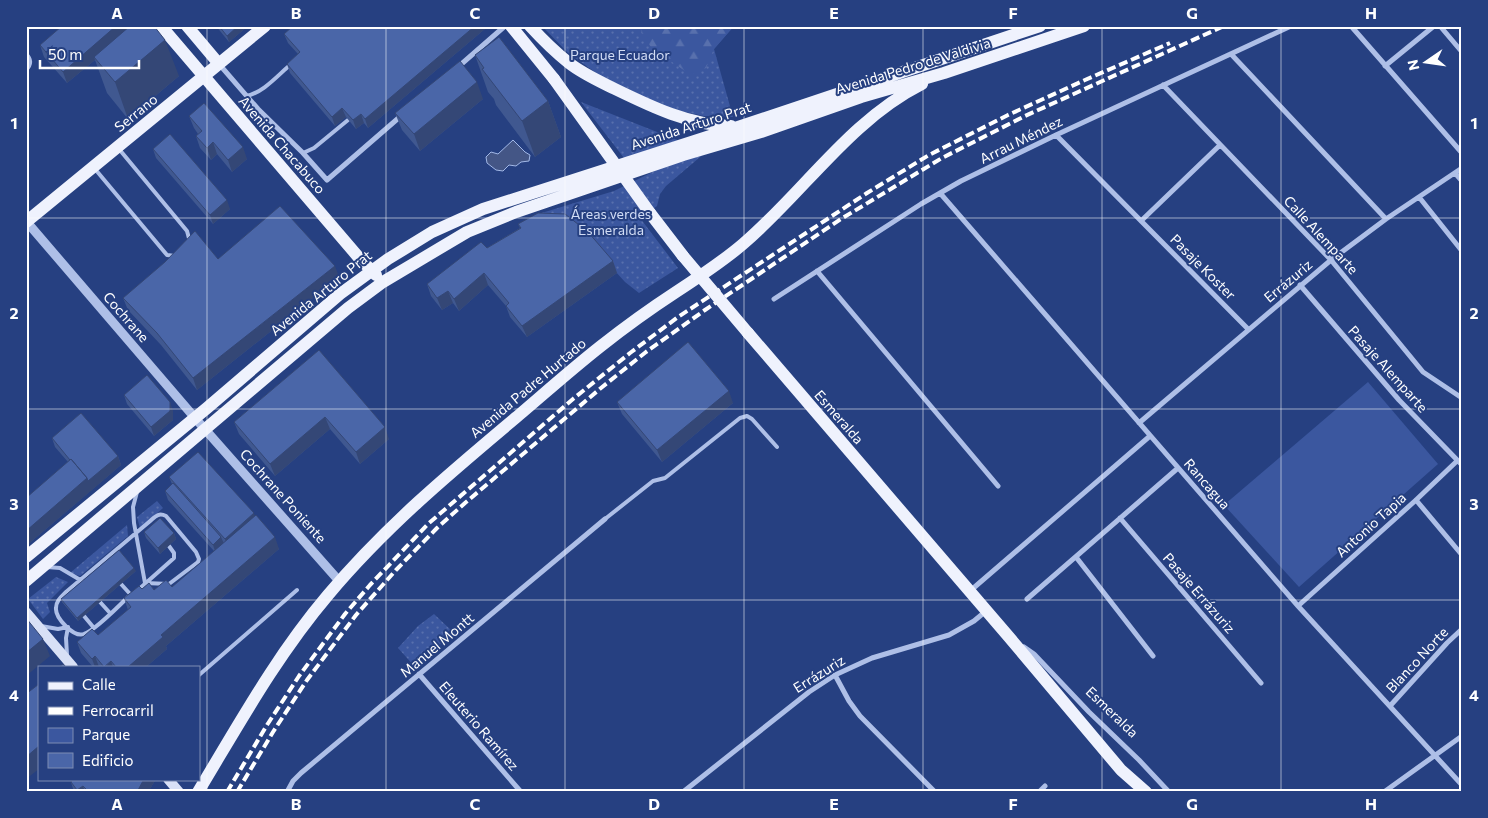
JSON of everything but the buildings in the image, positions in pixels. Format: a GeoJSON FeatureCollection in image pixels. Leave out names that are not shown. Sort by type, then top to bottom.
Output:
{"type":"FeatureCollection","features":[{"type":"Feature","properties":{"kind":"main road","name":"Avenida Chacabuco"},"geometry":{"type":"LineString","coordinates":[[161,26],[371,271],[383,282]]}},
{"type":"Feature","properties":{"kind":"main road","name":"Avenida Chacabuco"},"geometry":{"type":"LineString","coordinates":[[187,26],[219,64]]}},
{"type":"Feature","properties":{"kind":"main road","name":"Serrano"},"geometry":{"type":"LineString","coordinates":[[26,222],[265,26]]}},
{"type":"Feature","properties":{"kind":"main road","name":"Esmeralda"},"geometry":{"type":"LineString","coordinates":[[511,26],[554,79],[682,256],[1010,637],[1121,770],[1146,792]]}},
{"type":"Feature","properties":{"kind":"main road"},"geometry":{"type":"LineString","coordinates":[[530,26],[569,63],[588,76],[623,93],[687,119],[715,125],[738,127]]}},
{"type":"Feature","properties":{"kind":"main road","name":"Avenida Pedro de Valdivia"},"geometry":{"type":"LineString","coordinates":[[858,87],[1040,26]]}},
{"type":"Feature","properties":{"kind":"main road","name":"Avenida Pedro de Valdivia"},"geometry":{"type":"LineString","coordinates":[[751,135],[869,94],[944,73],[1084,26]]}},
{"type":"Feature","properties":{"kind":"main road","name":"Avenida Padre Hurtado"},"geometry":{"type":"LineString","coordinates":[[198,792],[255,696],[309,619],[340,582],[408,510],[573,368],[619,332],[743,245],[842,144],[873,116],[916,87],[944,73]]}},
{"type":"Feature","properties":{"kind":"main road","name":"Avenida Arturo Prat"},"geometry":{"type":"LineString","coordinates":[[26,557],[340,294],[371,271],[432,232],[483,209],[858,87]]}},
{"type":"Feature","properties":{"kind":"main road","name":"Avenida Arturo Prat"},"geometry":{"type":"LineString","coordinates":[[26,581],[348,308],[383,282],[467,232],[493,221],[619,176],[751,135]]}},
{"type":"Feature","properties":{"kind":"main road"},"geometry":{"type":"LineString","coordinates":[[26,612],[71,664]]}},
{"type":"Feature","properties":{"kind":"main road"},"geometry":{"type":"LineString","coordinates":[[1121,770],[1132,792]]}},
{"type":"Feature","properties":{"kind":"main road"},"geometry":{"type":"LineString","coordinates":[[169,780],[179,792]]}},
{"type":"Feature","properties":{"kind":"street"},"geometry":{"type":"LineString","coordinates":[[454,70],[505,26]]}},
{"type":"Feature","properties":{"kind":"street","name":"Arrau Méndez"},"geometry":{"type":"LineString","coordinates":[[774,299],[961,181],[1291,26]]}},
{"type":"Feature","properties":{"kind":"street"},"geometry":{"type":"LineString","coordinates":[[1351,26],[1462,153]]}},
{"type":"Feature","properties":{"kind":"street"},"geometry":{"type":"LineString","coordinates":[[1385,66],[1434,26]]}},
{"type":"Feature","properties":{"kind":"street"},"geometry":{"type":"LineString","coordinates":[[1440,26],[1462,52]]}},
{"type":"Feature","properties":{"kind":"street"},"geometry":{"type":"LineString","coordinates":[[1231,54],[1386,220]]}},
{"type":"Feature","properties":{"kind":"street","name":"Avenida Chacabuco"},"geometry":{"type":"LineString","coordinates":[[219,64],[258,109],[303,153],[327,180],[409,109]]}},
{"type":"Feature","properties":{"kind":"street","name":"Calle Alemparte"},"geometry":{"type":"LineString","coordinates":[[1163,85],[1331,260],[1423,372],[1462,398]]}},
{"type":"Feature","properties":{"kind":"street","name":"Pasaje Koster"},"geometry":{"type":"LineString","coordinates":[[1056,135],[1248,329]]}},
{"type":"Feature","properties":{"kind":"street"},"geometry":{"type":"LineString","coordinates":[[1141,221],[1220,145]]}},
{"type":"Feature","properties":{"kind":"street","name":"Errázuriz"},"geometry":{"type":"LineString","coordinates":[[1139,423],[1331,260],[1462,168]]}},
{"type":"Feature","properties":{"kind":"street"},"geometry":{"type":"LineString","coordinates":[[1455,172],[1462,181]]}},
{"type":"Feature","properties":{"kind":"street","name":"Rancagua"},"geometry":{"type":"LineString","coordinates":[[940,193],[1298,606],[1462,785]]}},
{"type":"Feature","properties":{"kind":"street"},"geometry":{"type":"LineString","coordinates":[[1419,197],[1462,251]]}},
{"type":"Feature","properties":{"kind":"street","name":"Cochrane"},"geometry":{"type":"LineString","coordinates":[[26,222],[205,430]]}},
{"type":"Feature","properties":{"kind":"street"},"geometry":{"type":"LineString","coordinates":[[817,271],[998,486]]}},
{"type":"Feature","properties":{"kind":"street","name":"Pasaje Alemparte"},"geometry":{"type":"LineString","coordinates":[[1300,285],[1399,400],[1460,463]]}},
{"type":"Feature","properties":{"kind":"street","name":"Cochrane Poniente"},"geometry":{"type":"LineString","coordinates":[[205,430],[340,582]]}},
{"type":"Feature","properties":{"kind":"street"},"geometry":{"type":"LineString","coordinates":[[970,591],[1150,436]]}},
{"type":"Feature","properties":{"kind":"street","name":"Antonio Tapia"},"geometry":{"type":"LineString","coordinates":[[1298,606],[1460,463]]}},
{"type":"Feature","properties":{"kind":"street"},"geometry":{"type":"LineString","coordinates":[[1028,599],[1178,468]]}},
{"type":"Feature","properties":{"kind":"street"},"geometry":{"type":"LineString","coordinates":[[1416,500],[1462,555]]}},
{"type":"Feature","properties":{"kind":"street","name":"Pasaje Errázuriz"},"geometry":{"type":"LineString","coordinates":[[1120,518],[1261,683]]}},
{"type":"Feature","properties":{"kind":"street","name":"Manuel Montt"},"geometry":{"type":"LineString","coordinates":[[287,792],[293,781],[301,774],[605,519]]}},
{"type":"Feature","properties":{"kind":"street"},"geometry":{"type":"LineString","coordinates":[[1076,556],[1154,656]]}},
{"type":"Feature","properties":{"kind":"street","name":"Errázuriz"},"geometry":{"type":"LineString","coordinates":[[683,792],[809,692],[835,675],[872,658],[949,635],[974,621],[987,611]]}},
{"type":"Feature","properties":{"kind":"street","name":"Blanco Norte"},"geometry":{"type":"LineString","coordinates":[[1390,706],[1462,629]]}},
{"type":"Feature","properties":{"kind":"street","name":"Esmeralda"},"geometry":{"type":"LineString","coordinates":[[1010,637],[1034,654],[1169,792]]}},
{"type":"Feature","properties":{"kind":"street","name":"Eleuterio Ramírez"},"geometry":{"type":"LineString","coordinates":[[419,674],[522,792]]}},
{"type":"Feature","properties":{"kind":"street"},"geometry":{"type":"LineString","coordinates":[[835,675],[849,701],[860,716],[935,792]]}},
{"type":"Feature","properties":{"kind":"street"},"geometry":{"type":"LineString","coordinates":[[1384,792],[1462,736]]}},
{"type":"Feature","properties":{"kind":"street"},"geometry":{"type":"LineString","coordinates":[[1039,792],[1045,786]]}},
{"type":"Feature","properties":{"kind":"lane"},"geometry":{"type":"LineString","coordinates":[[26,54],[30,58],[31,63],[26,70]]}},
{"type":"Feature","properties":{"kind":"lane"},"geometry":{"type":"LineString","coordinates":[[246,96],[259,91],[293,62]]}},
{"type":"Feature","properties":{"kind":"lane"},"geometry":{"type":"LineString","coordinates":[[303,153],[314,148],[348,120]]}},
{"type":"Feature","properties":{"kind":"lane"},"geometry":{"type":"LineString","coordinates":[[118,147],[188,231],[190,244]]}},
{"type":"Feature","properties":{"kind":"lane"},"geometry":{"type":"LineString","coordinates":[[93,167],[167,255],[178,256]]}},
{"type":"Feature","properties":{"kind":"lane"},"geometry":{"type":"LineString","coordinates":[[605,519],[653,481],[665,478],[740,418],[747,416],[752,419],[776,447]]}},
{"type":"Feature","properties":{"kind":"lane"},"geometry":{"type":"LineString","coordinates":[[139,486],[133,507],[145,583]]}},
{"type":"Feature","properties":{"kind":"lane"},"geometry":{"type":"LineString","coordinates":[[145,583],[170,584],[198,562],[199,559],[196,552],[166,516],[160,514],[150,524],[136,533],[104,563],[80,579],[67,594],[58,599],[56,611],[59,619],[68,628],[77,635],[84,634],[94,628],[110,613],[174,558],[174,553],[169,546]]}},
{"type":"Feature","properties":{"kind":"lane"},"geometry":{"type":"LineString","coordinates":[[43,567],[60,568],[84,583]]}},
{"type":"Feature","properties":{"kind":"lane"},"geometry":{"type":"LineString","coordinates":[[121,584],[131,595]]}},
{"type":"Feature","properties":{"kind":"lane"},"geometry":{"type":"LineString","coordinates":[[200,673],[297,590]]}},
{"type":"Feature","properties":{"kind":"lane"},"geometry":{"type":"LineString","coordinates":[[100,602],[110,613]]}},
{"type":"Feature","properties":{"kind":"lane"},"geometry":{"type":"LineString","coordinates":[[84,616],[94,628]]}},
{"type":"Feature","properties":{"kind":"lane"},"geometry":{"type":"LineString","coordinates":[[38,625],[68,628]]}},
{"type":"Feature","properties":{"kind":"lane"},"geometry":{"type":"LineString","coordinates":[[68,628],[66,638],[67,654],[71,664]]}},
{"type":"Feature","properties":{"kind":"green space","name":"Parque Ecuador"},"geometry":{"type":"Polygon","coordinates":[[[542,26],[734,26],[714,49],[733,117],[704,116],[659,104],[599,75],[567,52],[542,26]]]}},
{"type":"Feature","properties":{"kind":"green space"},"geometry":{"type":"Polygon","coordinates":[[[640,26],[734,26],[714,49],[706,68],[691,75],[653,50],[642,34],[640,26]]]}},
{"type":"Feature","properties":{"kind":"green space"},"geometry":{"type":"Polygon","coordinates":[[[581,102],[680,141],[624,158],[581,102]]]}},
{"type":"Feature","properties":{"kind":"green space","name":"Áreas verdes Esmeralda"},"geometry":{"type":"Polygon","coordinates":[[[713,146],[666,186],[660,194],[657,206],[640,218],[678,268],[639,293],[625,282],[606,261],[535,215],[614,191],[681,158],[713,146]]]}},
{"type":"Feature","properties":{"kind":"green space"},"geometry":{"type":"Polygon","coordinates":[[[1368,382],[1438,464],[1299,587],[1224,505],[1368,382]]]}},
{"type":"Feature","properties":{"kind":"green space"},"geometry":{"type":"Polygon","coordinates":[[[157,501],[163,508],[140,528],[137,517],[157,501]]]}},
{"type":"Feature","properties":{"kind":"green space"},"geometry":{"type":"Polygon","coordinates":[[[127,525],[128,536],[80,576],[70,573],[127,525]]]}},
{"type":"Feature","properties":{"kind":"green space"},"geometry":{"type":"Polygon","coordinates":[[[56,577],[68,582],[47,603],[50,612],[43,619],[28,599],[56,577]]]}},
{"type":"Feature","properties":{"kind":"green space"},"geometry":{"type":"Polygon","coordinates":[[[434,614],[453,632],[416,668],[398,648],[418,626],[434,614]]]}},
{"type":"Feature","properties":{"kind":"shaded area"},"geometry":{"type":"Polygon","coordinates":[[[513,140],[530,155],[529,161],[521,162],[516,166],[509,165],[503,171],[496,170],[487,163],[486,157],[491,152],[498,154],[513,140]]]}},
{"type":"Feature","properties":{"kind":"railway"},"geometry":{"type":"LineString","coordinates":[[237,792],[307,680],[356,615],[396,570],[437,528],[465,503],[646,352],[841,219],[942,158],[1025,116],[1224,26]]}},
{"type":"Feature","properties":{"kind":"railway"},"geometry":{"type":"LineString","coordinates":[[227,792],[299,676],[345,614],[370,585],[428,524],[573,399],[630,353],[678,317],[867,193],[929,155],[1008,115],[1170,43]]}}]}
